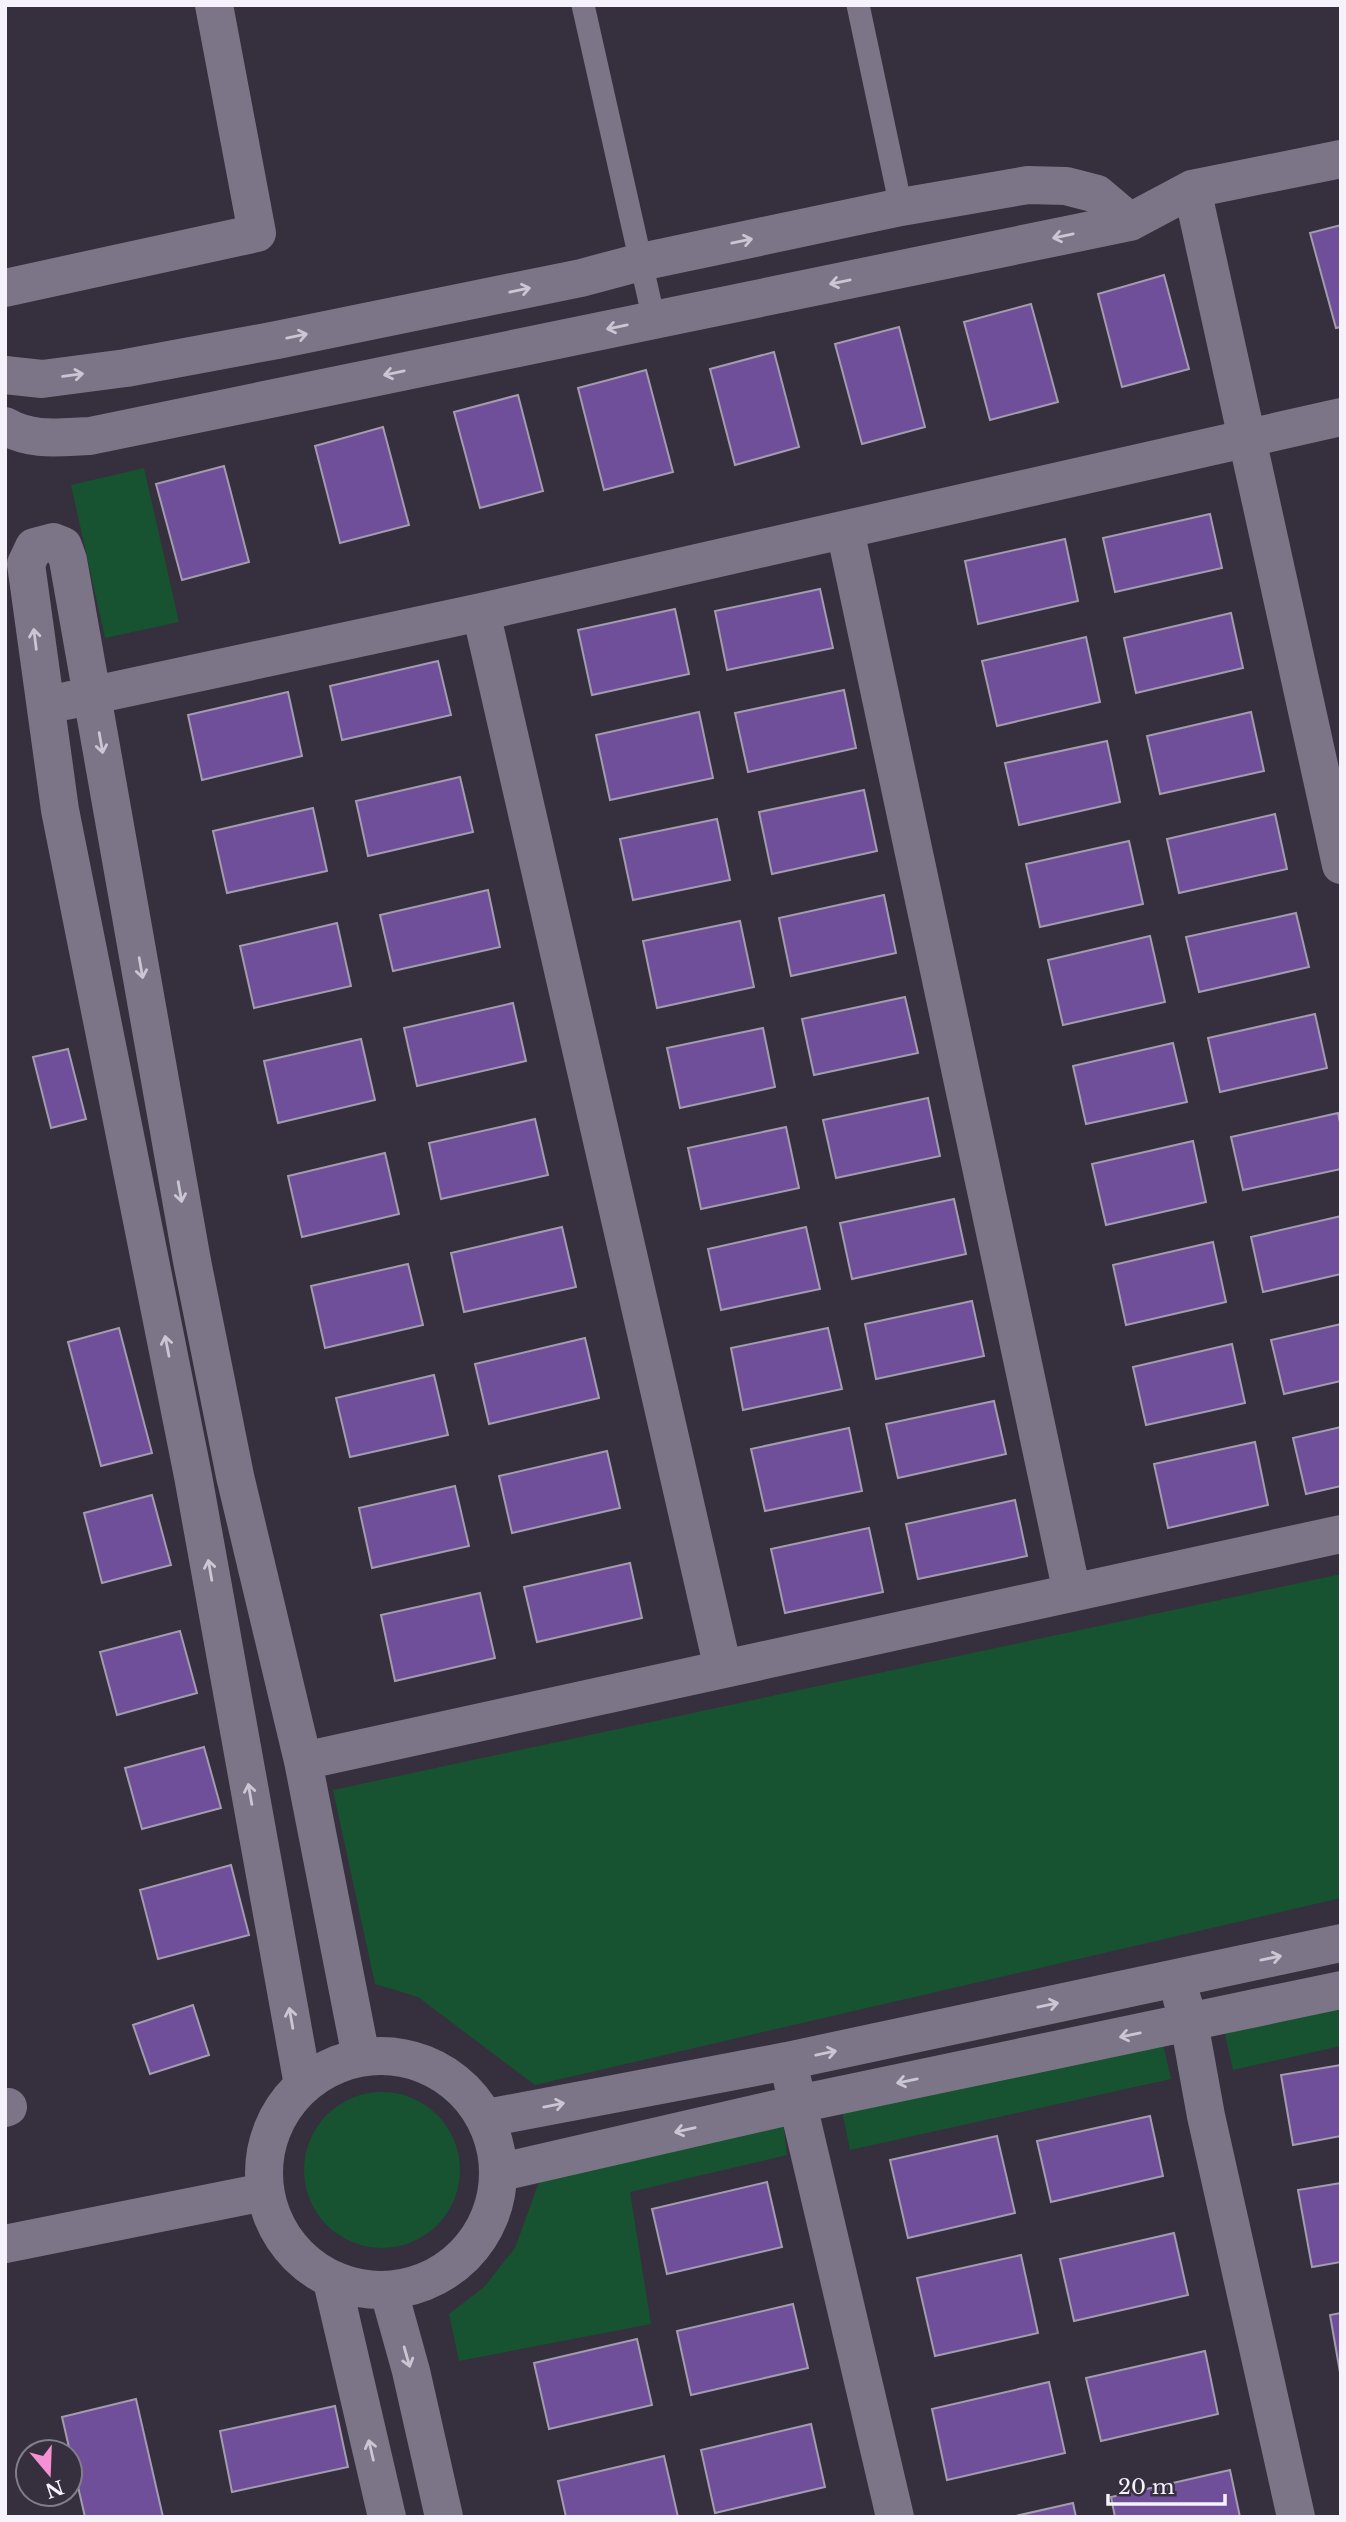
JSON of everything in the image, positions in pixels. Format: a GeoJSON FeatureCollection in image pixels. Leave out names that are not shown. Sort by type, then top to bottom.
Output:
{"type":"FeatureCollection","features":[{"type":"Feature","properties":{"kind":"street"},"geometry":{"type":"LineString","coordinates":[[5,288],[257,233],[214,5]]}},
{"type":"Feature","properties":{"kind":"street"},"geometry":{"type":"LineString","coordinates":[[5,425],[22,435],[51,438],[90,436],[1130,222],[1192,189],[1341,159]]}},
{"type":"Feature","properties":{"kind":"street"},"geometry":{"type":"LineString","coordinates":[[5,375],[42,379],[126,368],[277,340],[581,278],[641,262],[901,207],[1028,185],[1066,186],[1097,194],[1130,222]]}},
{"type":"Feature","properties":{"kind":"street"},"geometry":{"type":"LineString","coordinates":[[1192,189],[1341,865]]}},
{"type":"Feature","properties":{"kind":"street"},"geometry":{"type":"LineString","coordinates":[[44,706],[481,612],[1341,417]]}},
{"type":"Feature","properties":{"kind":"street"},"geometry":{"type":"LineString","coordinates":[[845,530],[1072,1593]]}},
{"type":"Feature","properties":{"kind":"street"},"geometry":{"type":"LineString","coordinates":[[303,2085],[193,1476],[60,810],[26,564],[34,547],[53,542],[63,546],[68,560],[192,1261],[235,1476],[303,1762],[361,2057]]}},
{"type":"Feature","properties":{"kind":"street"},"geometry":{"type":"LineString","coordinates":[[481,612],[723,1669]]}},
{"type":"Feature","properties":{"kind":"street"},"geometry":{"type":"LineString","coordinates":[[303,1762],[1341,1534]]}},
{"type":"Feature","properties":{"kind":"street"},"geometry":{"type":"LineString","coordinates":[[487,2118],[787,2061],[1341,1943]]}},
{"type":"Feature","properties":{"kind":"street"},"geometry":{"type":"LineString","coordinates":[[1176,1978],[1189,2022],[1206,2116],[1296,2517]]}},
{"type":"Feature","properties":{"kind":"street"},"geometry":{"type":"LineString","coordinates":[[501,2172],[798,2104],[1341,1990]]}},
{"type":"Feature","properties":{"kind":"street"},"geometry":{"type":"LineString","coordinates":[[361,2057],[411,2058],[456,2080],[487,2118],[501,2172],[487,2229],[446,2273],[389,2292],[360,2289],[332,2281],[300,2259],[277,2229],[264,2192],[264,2153],[278,2116],[303,2085],[361,2057]]}},
{"type":"Feature","properties":{"kind":"street"},"geometry":{"type":"LineString","coordinates":[[787,2061],[895,2517]]}},
{"type":"Feature","properties":{"kind":"street"},"geometry":{"type":"LineString","coordinates":[[5,2244],[264,2192]]}},
{"type":"Feature","properties":{"kind":"street"},"geometry":{"type":"LineString","coordinates":[[332,2281],[387,2517]]}},
{"type":"Feature","properties":{"kind":"street"},"geometry":{"type":"LineString","coordinates":[[389,2292],[411,2371],[444,2517]]}},
{"type":"Feature","properties":{"kind":"lane"},"geometry":{"type":"LineString","coordinates":[[583,5],[654,320]]}},
{"type":"Feature","properties":{"kind":"lane"},"geometry":{"type":"LineString","coordinates":[[858,5],[901,207]]}},
{"type":"Feature","properties":{"kind":"green space"},"geometry":{"type":"Polygon","coordinates":[[[144,468],[179,622],[105,638],[71,485],[144,468]]]}},
{"type":"Feature","properties":{"kind":"green space"},"geometry":{"type":"Polygon","coordinates":[[[1341,1574],[1341,1898],[535,2085],[418,1997],[375,1984],[333,1790],[1341,1574]]]}},
{"type":"Feature","properties":{"kind":"green space"},"geometry":{"type":"Polygon","coordinates":[[[1341,2004],[1341,2046],[1233,2070],[1224,2030],[1341,2004]]]}},
{"type":"Feature","properties":{"kind":"green space"},"geometry":{"type":"Polygon","coordinates":[[[1162,2040],[1171,2079],[850,2150],[842,2111],[1162,2040]]]}},
{"type":"Feature","properties":{"kind":"green space"},"geometry":{"type":"Polygon","coordinates":[[[382,2092],[412,2098],[437,2115],[454,2140],[460,2170],[454,2200],[437,2225],[412,2242],[382,2248],[352,2242],[327,2225],[310,2200],[304,2170],[310,2140],[327,2115],[352,2098],[382,2092]]]}},
{"type":"Feature","properties":{"kind":"green space"},"geometry":{"type":"Polygon","coordinates":[[[783,2120],[787,2155],[630,2192],[651,2324],[459,2361],[449,2314],[484,2287],[515,2248],[543,2171],[783,2120]]]}},
{"type":"Feature","properties":{"kind":"building"},"geometry":{"type":"Polygon","coordinates":[[[1341,225],[1341,327],[1336,328],[1310,233],[1341,225]]]}},
{"type":"Feature","properties":{"kind":"building"},"geometry":{"type":"Polygon","coordinates":[[[1164,275],[1189,369],[1122,387],[1098,294],[1164,275]]]}},
{"type":"Feature","properties":{"kind":"building"},"geometry":{"type":"Polygon","coordinates":[[[1031,304],[1058,402],[990,420],[964,322],[1031,304]]]}},
{"type":"Feature","properties":{"kind":"building"},"geometry":{"type":"Polygon","coordinates":[[[899,327],[925,427],[862,444],[835,344],[899,327]]]}},
{"type":"Feature","properties":{"kind":"building"},"geometry":{"type":"Polygon","coordinates":[[[774,352],[799,447],[735,465],[710,369],[774,352]]]}},
{"type":"Feature","properties":{"kind":"building"},"geometry":{"type":"Polygon","coordinates":[[[646,370],[673,472],[604,490],[578,388],[646,370]]]}},
{"type":"Feature","properties":{"kind":"building"},"geometry":{"type":"Polygon","coordinates":[[[518,395],[543,491],[480,508],[454,412],[518,395]]]}},
{"type":"Feature","properties":{"kind":"building"},"geometry":{"type":"Polygon","coordinates":[[[383,427],[409,525],[340,543],[315,446],[383,427]]]}},
{"type":"Feature","properties":{"kind":"building"},"geometry":{"type":"Polygon","coordinates":[[[224,466],[249,562],[182,580],[156,484],[224,466]]]}},
{"type":"Feature","properties":{"kind":"building"},"geometry":{"type":"Polygon","coordinates":[[[1210,514],[1222,568],[1115,592],[1103,538],[1210,514]]]}},
{"type":"Feature","properties":{"kind":"building"},"geometry":{"type":"Polygon","coordinates":[[[1065,539],[1078,601],[978,624],[965,561],[1065,539]]]}},
{"type":"Feature","properties":{"kind":"building"},"geometry":{"type":"Polygon","coordinates":[[[820,589],[833,648],[727,670],[715,611],[820,589]]]}},
{"type":"Feature","properties":{"kind":"building"},"geometry":{"type":"Polygon","coordinates":[[[675,609],[689,674],[592,695],[578,630],[675,609]]]}},
{"type":"Feature","properties":{"kind":"building"},"geometry":{"type":"Polygon","coordinates":[[[1231,613],[1243,668],[1136,693],[1124,638],[1231,613]]]}},
{"type":"Feature","properties":{"kind":"building"},"geometry":{"type":"Polygon","coordinates":[[[1086,637],[1100,702],[997,726],[982,661],[1086,637]]]}},
{"type":"Feature","properties":{"kind":"building"},"geometry":{"type":"Polygon","coordinates":[[[438,661],[451,715],[342,740],[330,686],[438,661]]]}},
{"type":"Feature","properties":{"kind":"building"},"geometry":{"type":"Polygon","coordinates":[[[844,690],[856,748],[748,772],[735,713],[844,690]]]}},
{"type":"Feature","properties":{"kind":"building"},"geometry":{"type":"Polygon","coordinates":[[[288,692],[302,756],[202,780],[188,715],[288,692]]]}},
{"type":"Feature","properties":{"kind":"building"},"geometry":{"type":"Polygon","coordinates":[[[699,712],[713,778],[610,800],[596,735],[699,712]]]}},
{"type":"Feature","properties":{"kind":"building"},"geometry":{"type":"Polygon","coordinates":[[[1251,712],[1264,771],[1160,794],[1147,736],[1251,712]]]}},
{"type":"Feature","properties":{"kind":"building"},"geometry":{"type":"Polygon","coordinates":[[[1107,741],[1120,802],[1019,825],[1005,763],[1107,741]]]}},
{"type":"Feature","properties":{"kind":"building"},"geometry":{"type":"Polygon","coordinates":[[[460,777],[473,832],[368,856],[356,801],[460,777]]]}},
{"type":"Feature","properties":{"kind":"building"},"geometry":{"type":"Polygon","coordinates":[[[864,790],[877,851],[772,874],[759,812],[864,790]]]}},
{"type":"Feature","properties":{"kind":"building"},"geometry":{"type":"Polygon","coordinates":[[[313,808],[327,871],[227,893],[213,831],[313,808]]]}},
{"type":"Feature","properties":{"kind":"building"},"geometry":{"type":"Polygon","coordinates":[[[1275,814],[1287,869],[1179,893],[1167,839],[1275,814]]]}},
{"type":"Feature","properties":{"kind":"building"},"geometry":{"type":"Polygon","coordinates":[[[717,819],[730,880],[633,900],[620,839],[717,819]]]}},
{"type":"Feature","properties":{"kind":"building"},"geometry":{"type":"Polygon","coordinates":[[[1129,841],[1143,904],[1040,927],[1026,864],[1129,841]]]}},
{"type":"Feature","properties":{"kind":"building"},"geometry":{"type":"Polygon","coordinates":[[[488,890],[500,947],[393,971],[380,915],[488,890]]]}},
{"type":"Feature","properties":{"kind":"building"},"geometry":{"type":"Polygon","coordinates":[[[884,895],[896,953],[791,976],[779,918],[884,895]]]}},
{"type":"Feature","properties":{"kind":"building"},"geometry":{"type":"Polygon","coordinates":[[[1296,913],[1309,967],[1199,992],[1186,937],[1296,913]]]}},
{"type":"Feature","properties":{"kind":"building"},"geometry":{"type":"Polygon","coordinates":[[[740,921],[754,987],[657,1008],[643,941],[740,921]]]}},
{"type":"Feature","properties":{"kind":"building"},"geometry":{"type":"Polygon","coordinates":[[[337,923],[351,986],[254,1008],[240,946],[337,923]]]}},
{"type":"Feature","properties":{"kind":"building"},"geometry":{"type":"Polygon","coordinates":[[[1150,936],[1165,1002],[1063,1025],[1048,960],[1150,936]]]}},
{"type":"Feature","properties":{"kind":"building"},"geometry":{"type":"Polygon","coordinates":[[[905,997],[918,1053],[814,1075],[802,1019],[905,997]]]}},
{"type":"Feature","properties":{"kind":"building"},"geometry":{"type":"Polygon","coordinates":[[[513,1003],[526,1061],[417,1086],[404,1028],[513,1003]]]}},
{"type":"Feature","properties":{"kind":"building"},"geometry":{"type":"Polygon","coordinates":[[[1315,1014],[1327,1068],[1220,1092],[1208,1038],[1315,1014]]]}},
{"type":"Feature","properties":{"kind":"building"},"geometry":{"type":"Polygon","coordinates":[[[763,1028],[775,1087],[680,1108],[667,1048],[763,1028]]]}},
{"type":"Feature","properties":{"kind":"building"},"geometry":{"type":"Polygon","coordinates":[[[361,1039],[375,1100],[278,1123],[264,1061],[361,1039]]]}},
{"type":"Feature","properties":{"kind":"building"},"geometry":{"type":"Polygon","coordinates":[[[1173,1043],[1187,1102],[1086,1124],[1073,1066],[1173,1043]]]}},
{"type":"Feature","properties":{"kind":"building"},"geometry":{"type":"Polygon","coordinates":[[[68,1049],[86,1119],[51,1128],[33,1057],[68,1049]]]}},
{"type":"Feature","properties":{"kind":"building"},"geometry":{"type":"Polygon","coordinates":[[[928,1098],[940,1156],[836,1178],[823,1120],[928,1098]]]}},
{"type":"Feature","properties":{"kind":"building"},"geometry":{"type":"Polygon","coordinates":[[[1338,1113],[1341,1127],[1341,1169],[1243,1190],[1231,1137],[1338,1113]]]}},
{"type":"Feature","properties":{"kind":"building"},"geometry":{"type":"Polygon","coordinates":[[[535,1119],[548,1175],[441,1199],[429,1143],[535,1119]]]}},
{"type":"Feature","properties":{"kind":"building"},"geometry":{"type":"Polygon","coordinates":[[[786,1127],[799,1188],[701,1209],[688,1148],[786,1127]]]}},
{"type":"Feature","properties":{"kind":"building"},"geometry":{"type":"Polygon","coordinates":[[[1193,1141],[1206,1202],[1106,1225],[1092,1164],[1193,1141]]]}},
{"type":"Feature","properties":{"kind":"building"},"geometry":{"type":"Polygon","coordinates":[[[385,1153],[399,1214],[302,1237],[288,1176],[385,1153]]]}},
{"type":"Feature","properties":{"kind":"building"},"geometry":{"type":"Polygon","coordinates":[[[954,1199],[966,1254],[852,1279],[840,1223],[954,1199]]]}},
{"type":"Feature","properties":{"kind":"building"},"geometry":{"type":"Polygon","coordinates":[[[1341,1216],[1341,1274],[1263,1292],[1251,1237],[1341,1216]]]}},
{"type":"Feature","properties":{"kind":"building"},"geometry":{"type":"Polygon","coordinates":[[[562,1227],[576,1287],[464,1312],[451,1253],[562,1227]]]}},
{"type":"Feature","properties":{"kind":"building"},"geometry":{"type":"Polygon","coordinates":[[[806,1227],[820,1289],[721,1310],[708,1249],[806,1227]]]}},
{"type":"Feature","properties":{"kind":"building"},"geometry":{"type":"Polygon","coordinates":[[[1213,1242],[1226,1302],[1126,1325],[1113,1265],[1213,1242]]]}},
{"type":"Feature","properties":{"kind":"building"},"geometry":{"type":"Polygon","coordinates":[[[408,1264],[423,1325],[325,1348],[311,1286],[408,1264]]]}},
{"type":"Feature","properties":{"kind":"building"},"geometry":{"type":"Polygon","coordinates":[[[972,1301],[984,1356],[876,1379],[865,1324],[972,1301]]]}},
{"type":"Feature","properties":{"kind":"building"},"geometry":{"type":"Polygon","coordinates":[[[1341,1324],[1341,1381],[1284,1394],[1271,1340],[1341,1324]]]}},
{"type":"Feature","properties":{"kind":"building"},"geometry":{"type":"Polygon","coordinates":[[[119,1328],[152,1453],[101,1466],[68,1342],[119,1328]]]}},
{"type":"Feature","properties":{"kind":"building"},"geometry":{"type":"Polygon","coordinates":[[[828,1328],[842,1389],[743,1410],[731,1348],[828,1328]]]}},
{"type":"Feature","properties":{"kind":"building"},"geometry":{"type":"Polygon","coordinates":[[[585,1338],[599,1398],[489,1424],[475,1364],[585,1338]]]}},
{"type":"Feature","properties":{"kind":"building"},"geometry":{"type":"Polygon","coordinates":[[[1232,1344],[1245,1403],[1146,1425],[1133,1367],[1232,1344]]]}},
{"type":"Feature","properties":{"kind":"building"},"geometry":{"type":"Polygon","coordinates":[[[434,1375],[448,1435],[350,1457],[336,1398],[434,1375]]]}},
{"type":"Feature","properties":{"kind":"building"},"geometry":{"type":"Polygon","coordinates":[[[994,1401],[1006,1454],[898,1478],[886,1424],[994,1401]]]}},
{"type":"Feature","properties":{"kind":"building"},"geometry":{"type":"Polygon","coordinates":[[[1341,1427],[1341,1486],[1306,1494],[1293,1438],[1341,1427]]]}},
{"type":"Feature","properties":{"kind":"building"},"geometry":{"type":"Polygon","coordinates":[[[849,1428],[862,1491],[765,1511],[751,1449],[849,1428]]]}},
{"type":"Feature","properties":{"kind":"building"},"geometry":{"type":"Polygon","coordinates":[[[1255,1442],[1268,1505],[1168,1528],[1154,1464],[1255,1442]]]}},
{"type":"Feature","properties":{"kind":"building"},"geometry":{"type":"Polygon","coordinates":[[[607,1451],[620,1508],[512,1533],[499,1476],[607,1451]]]}},
{"type":"Feature","properties":{"kind":"building"},"geometry":{"type":"Polygon","coordinates":[[[455,1486],[469,1546],[372,1568],[359,1508],[455,1486]]]}},
{"type":"Feature","properties":{"kind":"building"},"geometry":{"type":"Polygon","coordinates":[[[152,1495],[171,1565],[102,1583],[84,1513],[152,1495]]]}},
{"type":"Feature","properties":{"kind":"building"},"geometry":{"type":"Polygon","coordinates":[[[1015,1500],[1027,1556],[918,1579],[906,1524],[1015,1500]]]}},
{"type":"Feature","properties":{"kind":"building"},"geometry":{"type":"Polygon","coordinates":[[[869,1528],[883,1592],[785,1613],[771,1549],[869,1528]]]}},
{"type":"Feature","properties":{"kind":"building"},"geometry":{"type":"Polygon","coordinates":[[[630,1563],[642,1618],[537,1642],[524,1587],[630,1563]]]}},
{"type":"Feature","properties":{"kind":"building"},"geometry":{"type":"Polygon","coordinates":[[[480,1593],[495,1658],[395,1681],[381,1615],[480,1593]]]}},
{"type":"Feature","properties":{"kind":"building"},"geometry":{"type":"Polygon","coordinates":[[[180,1631],[197,1693],[117,1715],[100,1652],[180,1631]]]}},
{"type":"Feature","properties":{"kind":"building"},"geometry":{"type":"Polygon","coordinates":[[[204,1747],[221,1808],[142,1829],[125,1768],[204,1747]]]}},
{"type":"Feature","properties":{"kind":"building"},"geometry":{"type":"Polygon","coordinates":[[[231,1865],[249,1935],[158,1959],[140,1890],[231,1865]]]}},
{"type":"Feature","properties":{"kind":"building"},"geometry":{"type":"Polygon","coordinates":[[[193,2005],[209,2055],[150,2074],[133,2025],[193,2005]]]}},
{"type":"Feature","properties":{"kind":"building"},"geometry":{"type":"Polygon","coordinates":[[[1341,2065],[1341,2136],[1293,2145],[1281,2075],[1341,2065]]]}},
{"type":"Feature","properties":{"kind":"building"},"geometry":{"type":"Polygon","coordinates":[[[1150,2116],[1163,2176],[1051,2202],[1037,2141],[1150,2116]]]}},
{"type":"Feature","properties":{"kind":"building"},"geometry":{"type":"Polygon","coordinates":[[[997,2136],[1015,2213],[908,2238],[890,2160],[997,2136]]]}},
{"type":"Feature","properties":{"kind":"building"},"geometry":{"type":"Polygon","coordinates":[[[767,2182],[782,2247],[667,2274],[652,2209],[767,2182]]]}},
{"type":"Feature","properties":{"kind":"building"},"geometry":{"type":"Polygon","coordinates":[[[1341,2183],[1341,2262],[1312,2267],[1298,2190],[1341,2183]]]}},
{"type":"Feature","properties":{"kind":"building"},"geometry":{"type":"Polygon","coordinates":[[[1174,2233],[1188,2295],[1074,2321],[1060,2259],[1174,2233]]]}},
{"type":"Feature","properties":{"kind":"building"},"geometry":{"type":"Polygon","coordinates":[[[1021,2255],[1038,2333],[935,2356],[917,2278],[1021,2255]]]}},
{"type":"Feature","properties":{"kind":"building"},"geometry":{"type":"Polygon","coordinates":[[[793,2304],[808,2368],[691,2395],[677,2331],[793,2304]]]}},
{"type":"Feature","properties":{"kind":"building"},"geometry":{"type":"Polygon","coordinates":[[[1341,2313],[1341,2378],[1330,2315],[1341,2313]]]}},
{"type":"Feature","properties":{"kind":"building"},"geometry":{"type":"Polygon","coordinates":[[[637,2339],[652,2405],[549,2429],[534,2363],[637,2339]]]}},
{"type":"Feature","properties":{"kind":"building"},"geometry":{"type":"Polygon","coordinates":[[[1205,2351],[1218,2414],[1101,2441],[1086,2378],[1205,2351]]]}},
{"type":"Feature","properties":{"kind":"building"},"geometry":{"type":"Polygon","coordinates":[[[1049,2382],[1065,2453],[947,2480],[932,2409],[1049,2382]]]}},
{"type":"Feature","properties":{"kind":"building"},"geometry":{"type":"Polygon","coordinates":[[[136,2399],[163,2517],[85,2517],[84,2438],[67,2438],[62,2417],[136,2399]]]}},
{"type":"Feature","properties":{"kind":"building"},"geometry":{"type":"Polygon","coordinates":[[[335,2406],[348,2467],[232,2492],[220,2431],[335,2406]]]}},
{"type":"Feature","properties":{"kind":"building"},"geometry":{"type":"Polygon","coordinates":[[[811,2424],[825,2487],[715,2513],[701,2450],[811,2424]]]}},
{"type":"Feature","properties":{"kind":"building"},"geometry":{"type":"Polygon","coordinates":[[[664,2456],[678,2517],[566,2517],[558,2481],[664,2456]]]}},
{"type":"Feature","properties":{"kind":"building"},"geometry":{"type":"Polygon","coordinates":[[[1230,2470],[1240,2517],[1115,2517],[1111,2497],[1230,2470]]]}},
{"type":"Feature","properties":{"kind":"building"},"geometry":{"type":"Polygon","coordinates":[[[1073,2503],[1076,2517],[1011,2517],[1073,2503]]]}}]}
